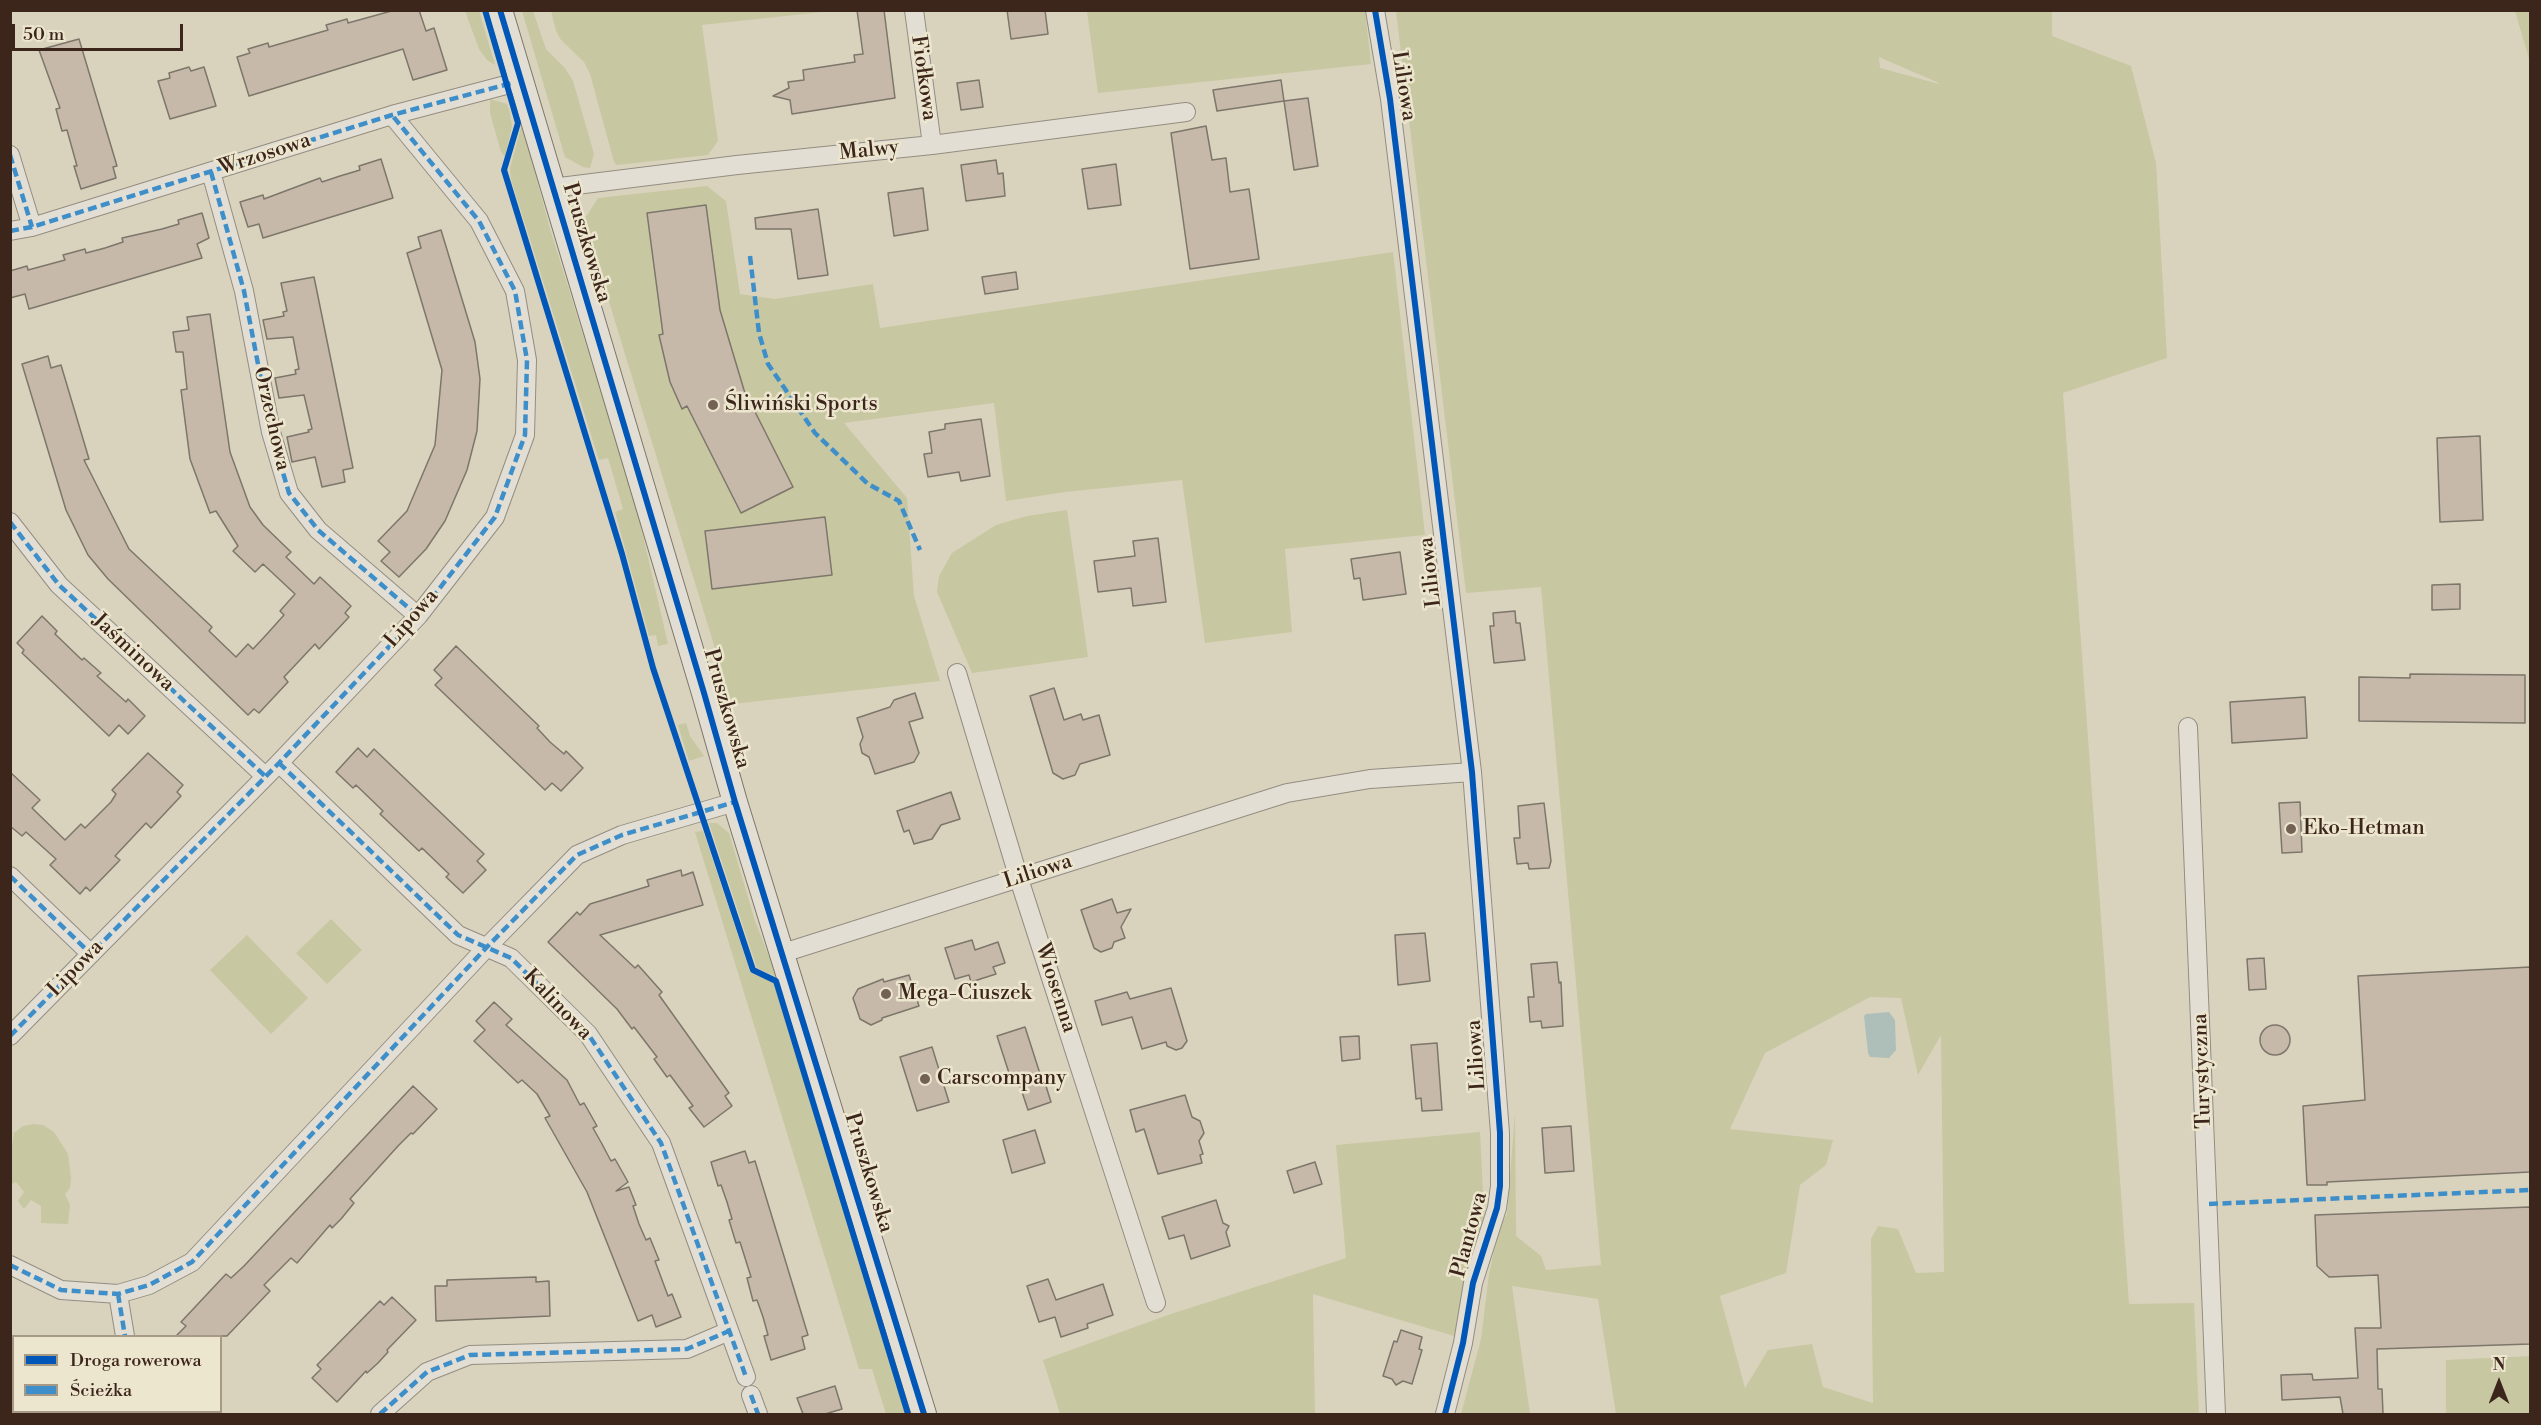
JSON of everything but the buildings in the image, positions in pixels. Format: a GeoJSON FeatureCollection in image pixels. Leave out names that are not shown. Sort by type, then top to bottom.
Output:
{"type":"FeatureCollection","features":[{"type":"Feature","properties":{"kind":"street","name":"Pruszkowska"},"geometry":{"type":"LineString","coordinates":[[500,10],[735,802],[924,1414]]}},
{"type":"Feature","properties":{"kind":"street","name":"Fiołkowa"},"geometry":{"type":"LineString","coordinates":[[914,10],[932,145]]}},
{"type":"Feature","properties":{"kind":"street","name":"Liliowa"},"geometry":{"type":"LineString","coordinates":[[1375,10],[1390,99],[1472,772],[1500,1133]]}},
{"type":"Feature","properties":{"kind":"street","name":"Wrzosowa"},"geometry":{"type":"LineString","coordinates":[[10,231],[32,227],[392,115],[521,81]]}},
{"type":"Feature","properties":{"kind":"street","name":"Malwy"},"geometry":{"type":"LineString","coordinates":[[552,188],[737,165],[932,145],[1186,112]]}},
{"type":"Feature","properties":{"kind":"street","name":"Lipowa"},"geometry":{"type":"LineString","coordinates":[[10,1036],[279,763],[418,616],[495,517],[525,435],[527,360],[514,291],[479,221],[392,115]]}},
{"type":"Feature","properties":{"kind":"street"},"geometry":{"type":"LineString","coordinates":[[10,155],[32,227]]}},
{"type":"Feature","properties":{"kind":"street","name":"Orzechowa"},"geometry":{"type":"LineString","coordinates":[[211,172],[244,291],[271,432],[289,493],[318,530],[418,616]]}},
{"type":"Feature","properties":{"kind":"street","name":"Jaśminowa"},"geometry":{"type":"LineString","coordinates":[[11,524],[58,585],[265,776]]}},
{"type":"Feature","properties":{"kind":"street","name":"Wiosenna"},"geometry":{"type":"LineString","coordinates":[[957,673],[1019,879],[1155,1303]]}},
{"type":"Feature","properties":{"kind":"street","name":"Turystyczna"},"geometry":{"type":"LineString","coordinates":[[2188,727],[2216,1414]]}},
{"type":"Feature","properties":{"kind":"street","name":"Kalinowa"},"geometry":{"type":"LineString","coordinates":[[279,763],[458,935],[512,958],[588,1034],[661,1143],[746,1377]]}},
{"type":"Feature","properties":{"kind":"street","name":"Liliowa"},"geometry":{"type":"LineString","coordinates":[[783,953],[1287,793],[1370,779],[1472,772]]}},
{"type":"Feature","properties":{"kind":"street"},"geometry":{"type":"LineString","coordinates":[[10,1265],[61,1290],[118,1294],[149,1285],[192,1262],[487,947],[577,855],[621,835],[735,802]]}},
{"type":"Feature","properties":{"kind":"street"},"geometry":{"type":"LineString","coordinates":[[10,876],[92,954]]}},
{"type":"Feature","properties":{"kind":"street","name":"Plantowa"},"geometry":{"type":"LineString","coordinates":[[1445,1414],[1463,1343],[1473,1283],[1497,1208],[1500,1186],[1500,1133]]}},
{"type":"Feature","properties":{"kind":"street"},"geometry":{"type":"LineString","coordinates":[[118,1294],[125,1335]]}},
{"type":"Feature","properties":{"kind":"street"},"geometry":{"type":"LineString","coordinates":[[381,1414],[427,1372],[470,1355],[687,1349],[729,1331]]}},
{"type":"Feature","properties":{"kind":"street"},"geometry":{"type":"LineString","coordinates":[[751,1395],[758,1414]]}},
{"type":"Feature","properties":{"kind":"green space"},"geometry":{"type":"Polygon","coordinates":[[[551,10],[831,11],[702,25],[718,141],[708,155],[617,165],[614,162],[590,74],[584,62],[561,40],[556,31],[551,10]]]}},
{"type":"Feature","properties":{"kind":"green space"},"geometry":{"type":"Polygon","coordinates":[[[465,11],[479,11],[495,65],[487,60],[479,49],[465,11]]]}},
{"type":"Feature","properties":{"kind":"green space"},"geometry":{"type":"Polygon","coordinates":[[[522,11],[533,11],[546,49],[565,68],[573,81],[594,154],[590,168],[583,167],[565,157],[522,11]]]}},
{"type":"Feature","properties":{"kind":"green space"},"geometry":{"type":"Polygon","coordinates":[[[1087,11],[1365,11],[1371,64],[1098,93],[1087,11]]]}},
{"type":"Feature","properties":{"kind":"green space"},"geometry":{"type":"Polygon","coordinates":[[[1396,11],[2052,11],[2052,36],[2131,66],[2156,163],[2167,358],[2063,393],[2129,1304],[2194,1303],[2199,1414],[1616,1414],[1598,1299],[1512,1286],[1530,1414],[1461,1414],[1481,1339],[1489,1274],[1499,1228],[1507,1214],[1515,1113],[1516,1236],[1541,1256],[1546,1270],[1601,1265],[1541,587],[1466,593],[1396,11]],[[1879,57],[1880,68],[1939,84],[1939,83],[1879,57]],[[1870,997],[1765,1053],[1730,1129],[1833,1140],[1826,1165],[1800,1185],[1786,1273],[1720,1296],[1745,1388],[1768,1350],[1812,1344],[1823,1387],[1873,1403],[1871,1239],[1878,1226],[1898,1229],[1916,1273],[1944,1272],[1941,1035],[1918,1075],[1901,998],[1870,997]]]}},
{"type":"Feature","properties":{"kind":"green space"},"geometry":{"type":"Polygon","coordinates":[[[2515,11],[2530,11],[2530,62],[2515,11]]]}},
{"type":"Feature","properties":{"kind":"green space"},"geometry":{"type":"Polygon","coordinates":[[[490,99],[507,104],[509,109],[512,126],[505,157],[501,152],[490,113],[490,99]]]}},
{"type":"Feature","properties":{"kind":"green space"},"geometry":{"type":"Polygon","coordinates":[[[522,124],[550,229],[635,501],[668,644],[658,646],[656,635],[649,636],[615,512],[623,509],[608,458],[599,460],[511,179],[510,168],[522,124]]]}},
{"type":"Feature","properties":{"kind":"green space"},"geometry":{"type":"Polygon","coordinates":[[[707,186],[726,201],[740,294],[775,299],[873,284],[880,328],[1393,252],[1425,535],[1285,549],[1292,632],[1205,643],[1182,480],[1065,492],[1006,501],[994,403],[844,423],[907,498],[914,596],[940,681],[732,704],[584,220],[598,198],[707,186]]]}},
{"type":"Feature","properties":{"kind":"green space"},"geometry":{"type":"Polygon","coordinates":[[[1067,510],[1088,657],[972,673],[937,592],[939,576],[952,553],[996,525],[1027,516],[1067,510]]]}},
{"type":"Feature","properties":{"kind":"green space"},"geometry":{"type":"Polygon","coordinates":[[[686,723],[690,736],[704,756],[689,761],[678,725],[686,723]]]}},
{"type":"Feature","properties":{"kind":"green space"},"geometry":{"type":"Polygon","coordinates":[[[709,823],[717,823],[729,833],[755,921],[777,977],[757,968],[709,823]]]}},
{"type":"Feature","properties":{"kind":"green space"},"geometry":{"type":"Polygon","coordinates":[[[703,831],[750,972],[774,983],[906,1414],[886,1414],[872,1369],[859,1369],[695,832],[703,831]]]}},
{"type":"Feature","properties":{"kind":"green space"},"geometry":{"type":"Polygon","coordinates":[[[331,919],[362,950],[327,984],[296,953],[331,919]]]}},
{"type":"Feature","properties":{"kind":"green space"},"geometry":{"type":"Polygon","coordinates":[[[247,935],[308,998],[271,1034],[210,970],[247,935]]]}},
{"type":"Feature","properties":{"kind":"green space"},"geometry":{"type":"Polygon","coordinates":[[[43,1125],[54,1132],[68,1154],[71,1178],[70,1188],[65,1194],[70,1205],[68,1224],[41,1223],[41,1206],[31,1200],[24,1209],[18,1201],[24,1192],[16,1182],[11,1184],[11,1151],[14,1133],[23,1126],[43,1125]]]}},
{"type":"Feature","properties":{"kind":"green space"},"geometry":{"type":"Polygon","coordinates":[[[1480,1132],[1484,1214],[1454,1336],[1313,1294],[1315,1414],[1060,1414],[1043,1360],[1171,1314],[1346,1258],[1336,1145],[1480,1132]]]}},
{"type":"Feature","properties":{"kind":"green space"},"geometry":{"type":"Polygon","coordinates":[[[2530,1356],[2530,1414],[2446,1414],[2446,1360],[2530,1356]]]}},
{"type":"Feature","properties":{"kind":"shaded area"},"geometry":{"type":"Polygon","coordinates":[[[1889,1012],[1895,1020],[1896,1050],[1889,1058],[1870,1057],[1864,1016],[1889,1012]]]}},
{"type":"Feature","properties":{"kind":"marked path"},"geometry":{"type":"LineString","coordinates":[[10,231],[32,227],[392,115],[512,83]]}},
{"type":"Feature","properties":{"kind":"marked path"},"geometry":{"type":"LineString","coordinates":[[10,1036],[279,763],[418,616],[495,517],[525,435],[527,360],[515,291],[479,221],[392,115]]}},
{"type":"Feature","properties":{"kind":"marked path"},"geometry":{"type":"LineString","coordinates":[[10,155],[32,227]]}},
{"type":"Feature","properties":{"kind":"marked path"},"geometry":{"type":"LineString","coordinates":[[211,172],[244,291],[271,432],[289,493],[318,530],[418,616]]}},
{"type":"Feature","properties":{"kind":"marked path"},"geometry":{"type":"LineString","coordinates":[[750,256],[759,333],[768,364],[815,433],[868,484],[899,501],[920,550]]}},
{"type":"Feature","properties":{"kind":"marked path"},"geometry":{"type":"LineString","coordinates":[[10,522],[59,585],[265,776]]}},
{"type":"Feature","properties":{"kind":"marked path"},"geometry":{"type":"LineString","coordinates":[[279,763],[458,935],[511,958],[588,1034],[661,1143],[746,1377]]}},
{"type":"Feature","properties":{"kind":"marked path"},"geometry":{"type":"LineString","coordinates":[[10,1265],[61,1290],[118,1294],[149,1285],[192,1262],[487,947],[577,855],[622,835],[735,802]]}},
{"type":"Feature","properties":{"kind":"marked path"},"geometry":{"type":"LineString","coordinates":[[10,876],[91,954]]}},
{"type":"Feature","properties":{"kind":"marked path"},"geometry":{"type":"LineString","coordinates":[[2209,1204],[2530,1190]]}},
{"type":"Feature","properties":{"kind":"marked path"},"geometry":{"type":"LineString","coordinates":[[118,1294],[125,1335]]}},
{"type":"Feature","properties":{"kind":"marked path"},"geometry":{"type":"LineString","coordinates":[[380,1414],[427,1372],[470,1355],[687,1349],[729,1331]]}},
{"type":"Feature","properties":{"kind":"marked path"},"geometry":{"type":"LineString","coordinates":[[751,1395],[758,1414]]}},
{"type":"Feature","properties":{"kind":"cycle path"},"geometry":{"type":"LineString","coordinates":[[485,10],[518,123],[504,170],[622,554],[653,668],[753,970],[776,981],[908,1414]]}},
{"type":"Feature","properties":{"kind":"cycle path"},"geometry":{"type":"LineString","coordinates":[[500,10],[735,802],[924,1414]]}},
{"type":"Feature","properties":{"kind":"cycle path"},"geometry":{"type":"LineString","coordinates":[[1375,10],[1390,99],[1472,772],[1500,1133],[1500,1186],[1497,1208],[1473,1283],[1463,1343],[1445,1414]]}},
{"type":"Feature","properties":{"kind":"place","name":"Śliwiński Sports"},"geometry":{"type":"Point","coordinates":[713,405]}},
{"type":"Feature","properties":{"kind":"place","name":"Eko-Hetman"},"geometry":{"type":"Point","coordinates":[2291,829]}},
{"type":"Feature","properties":{"kind":"place","name":"Mega-Ciuszek"},"geometry":{"type":"Point","coordinates":[886,994]}},
{"type":"Feature","properties":{"kind":"place","name":"Carscompany"},"geometry":{"type":"Point","coordinates":[925,1079]}}]}
